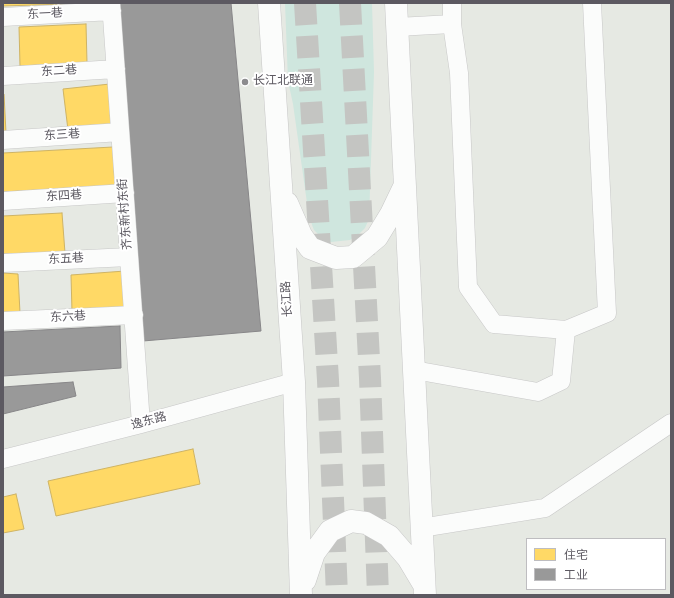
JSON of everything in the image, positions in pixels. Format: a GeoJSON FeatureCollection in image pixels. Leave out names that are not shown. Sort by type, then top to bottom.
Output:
{"type":"FeatureCollection","features":[{"type":"Feature","properties":{"kind":"main road","name":"长江路"},"geometry":{"type":"LineString","coordinates":[[269,3],[294,382],[301,594]]}},
{"type":"Feature","properties":{"kind":"main road"},"geometry":{"type":"LineString","coordinates":[[396,3],[424,590]]}},
{"type":"Feature","properties":{"kind":"main road"},"geometry":{"type":"LineString","coordinates":[[281,191],[301,235],[310,248],[336,258],[353,257],[377,237],[404,188]]}},
{"type":"Feature","properties":{"kind":"main road"},"geometry":{"type":"LineString","coordinates":[[301,594],[314,553],[330,531],[351,521],[366,523],[389,536],[408,558],[424,590]]}},
{"type":"Feature","properties":{"kind":"street"},"geometry":{"type":"LineString","coordinates":[[452,3],[452,24],[459,73],[468,287],[494,324],[566,330],[607,313],[592,3]]}},
{"type":"Feature","properties":{"kind":"street","name":"东一巷"},"geometry":{"type":"LineString","coordinates":[[3,17],[112,7]]}},
{"type":"Feature","properties":{"kind":"street","name":"齐东新村东街"},"geometry":{"type":"LineString","coordinates":[[112,7],[141,424]]}},
{"type":"Feature","properties":{"kind":"street"},"geometry":{"type":"LineString","coordinates":[[397,26],[452,24]]}},
{"type":"Feature","properties":{"kind":"street","name":"东二巷"},"geometry":{"type":"LineString","coordinates":[[3,76],[116,69]]}},
{"type":"Feature","properties":{"kind":"street","name":"东三巷"},"geometry":{"type":"LineString","coordinates":[[3,140],[120,132]]}},
{"type":"Feature","properties":{"kind":"street","name":"东四巷"},"geometry":{"type":"LineString","coordinates":[[3,201],[125,193]]}},
{"type":"Feature","properties":{"kind":"street","name":"东五巷"},"geometry":{"type":"LineString","coordinates":[[3,263],[129,257]]}},
{"type":"Feature","properties":{"kind":"street","name":"东六巷"},"geometry":{"type":"LineString","coordinates":[[3,321],[134,315]]}},
{"type":"Feature","properties":{"kind":"street"},"geometry":{"type":"LineString","coordinates":[[414,370],[538,392],[562,381],[566,330]]}},
{"type":"Feature","properties":{"kind":"street","name":"逸东路"},"geometry":{"type":"LineString","coordinates":[[3,459],[141,424],[294,382]]}},
{"type":"Feature","properties":{"kind":"street"},"geometry":{"type":"LineString","coordinates":[[421,528],[545,508],[671,423]]}},
{"type":"Feature","properties":{"kind":"shaded area"},"geometry":{"type":"Polygon","coordinates":[[[285,3],[372,3],[374,72],[369,219],[365,228],[350,240],[331,242],[321,237],[314,230],[309,217],[293,104],[288,81],[285,3]]]}},
{"type":"Feature","properties":{"kind":"building: 住宅"},"geometry":{"type":"Polygon","coordinates":[[[3,3],[67,3],[67,4],[3,6],[3,3]]]}},
{"type":"Feature","properties":{"kind":"building: 住宅"},"geometry":{"type":"Polygon","coordinates":[[[86,24],[87,63],[20,66],[19,27],[86,24]]]}},
{"type":"Feature","properties":{"kind":"building: 住宅"},"geometry":{"type":"Polygon","coordinates":[[[110,84],[113,125],[68,130],[63,89],[110,84]]]}},
{"type":"Feature","properties":{"kind":"building: 住宅"},"geometry":{"type":"Polygon","coordinates":[[[4,94],[6,133],[3,133],[4,94]]]}},
{"type":"Feature","properties":{"kind":"building: 住宅"},"geometry":{"type":"Polygon","coordinates":[[[113,147],[115,186],[3,192],[3,153],[113,147]]]}},
{"type":"Feature","properties":{"kind":"building: 住宅"},"geometry":{"type":"Polygon","coordinates":[[[62,213],[65,253],[3,254],[3,216],[62,213]]]}},
{"type":"Feature","properties":{"kind":"building: 住宅"},"geometry":{"type":"Polygon","coordinates":[[[125,271],[127,310],[72,312],[71,275],[125,271]]]}},
{"type":"Feature","properties":{"kind":"building: 住宅"},"geometry":{"type":"Polygon","coordinates":[[[3,273],[18,274],[20,313],[3,313],[3,273]]]}},
{"type":"Feature","properties":{"kind":"building: 住宅"},"geometry":{"type":"Polygon","coordinates":[[[193,449],[200,484],[56,516],[48,481],[193,449]]]}},
{"type":"Feature","properties":{"kind":"building: 住宅"},"geometry":{"type":"Polygon","coordinates":[[[16,494],[24,529],[3,533],[3,497],[16,494]]]}},
{"type":"Feature","properties":{"kind":"building: 工业"},"geometry":{"type":"Polygon","coordinates":[[[118,3],[231,3],[261,331],[143,341],[118,3]]]}},
{"type":"Feature","properties":{"kind":"building: 工业"},"geometry":{"type":"Polygon","coordinates":[[[120,326],[121,368],[3,376],[3,332],[120,326]]]}},
{"type":"Feature","properties":{"kind":"building: 工业"},"geometry":{"type":"Polygon","coordinates":[[[73,382],[76,396],[3,414],[3,387],[73,382]]]}},
{"type":"Feature","properties":{"kind":"tunnel"},"geometry":{"type":"LineString","coordinates":[[305,3],[328,380],[337,595]]}},
{"type":"Feature","properties":{"kind":"tunnel"},"geometry":{"type":"LineString","coordinates":[[350,3],[370,378],[378,595]]}},
{"type":"Feature","properties":{"kind":"place","name":"长江北联通"},"geometry":{"type":"Point","coordinates":[245,82]}}]}
